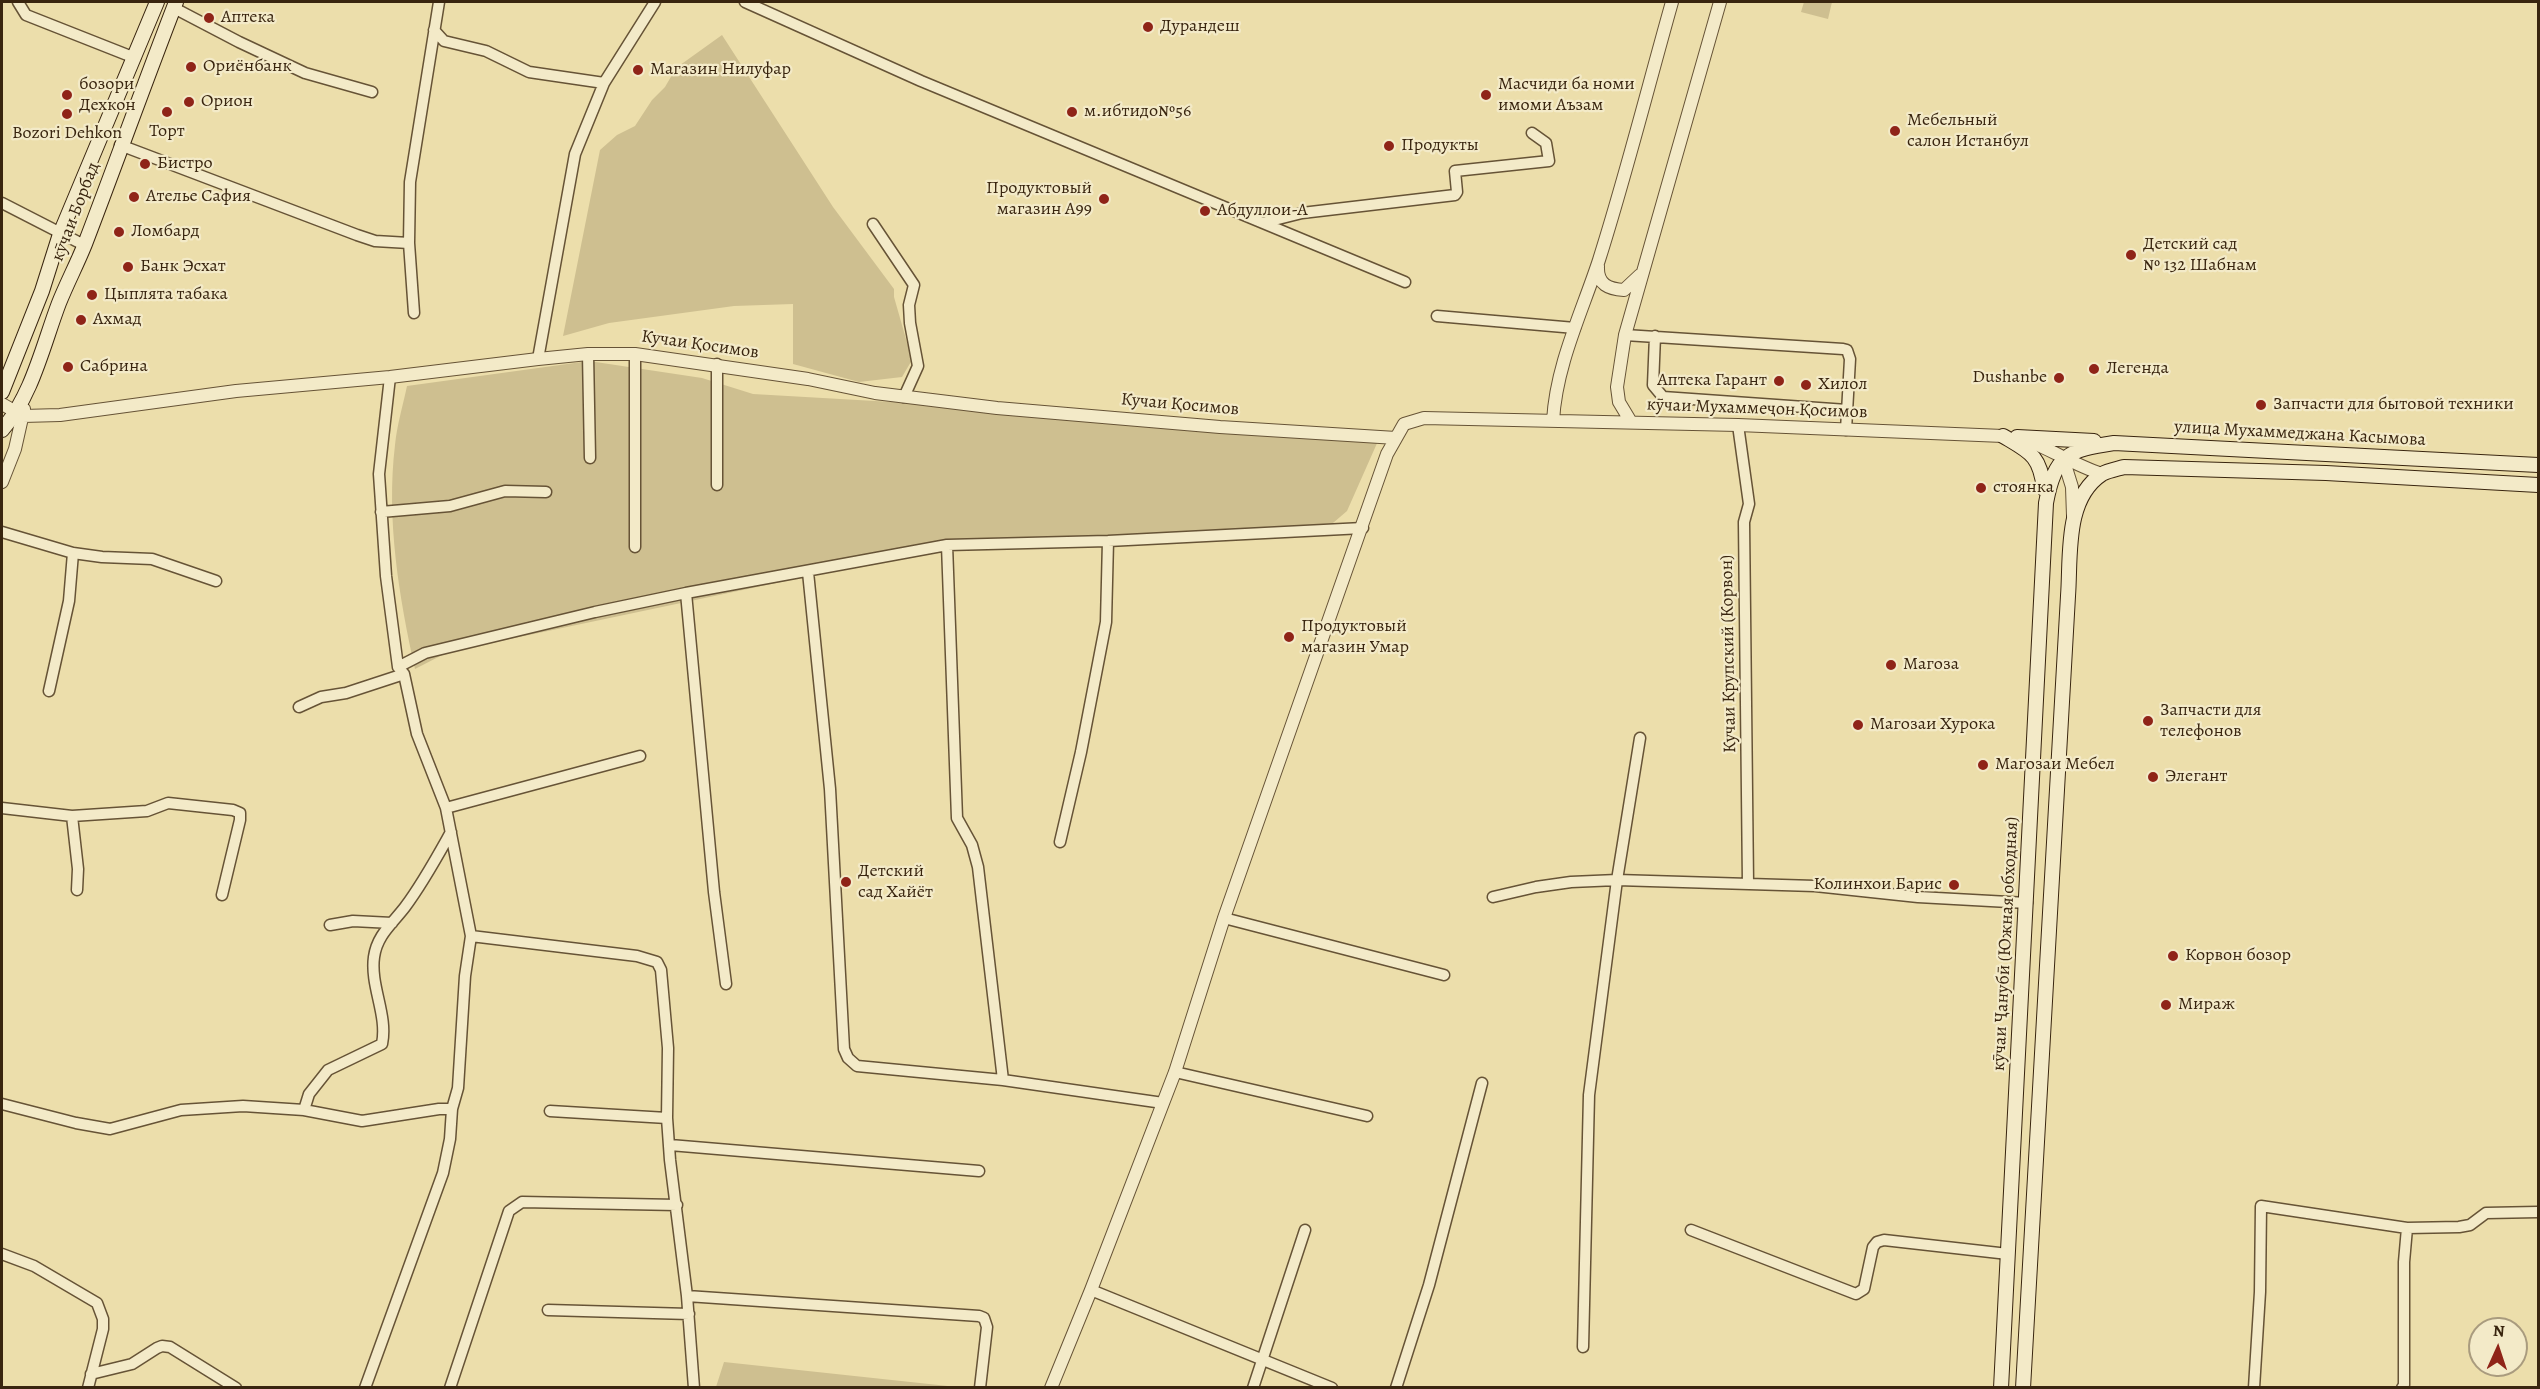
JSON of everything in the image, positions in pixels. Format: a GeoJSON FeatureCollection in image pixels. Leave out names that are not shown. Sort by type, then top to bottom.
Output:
{"type":"FeatureCollection","features":[{"type":"Feature","properties":{"kind":"main road","name":"кӯчаи Борбад"},"geometry":{"type":"LineString","coordinates":[[2,392],[42,291],[60,234],[157,2]]}},
{"type":"Feature","properties":{"kind":"main road","name":"кӯчаи Борбад"},"geometry":{"type":"LineString","coordinates":[[2,430],[20,415],[25,393],[60,300],[84,245],[175,5]]}},
{"type":"Feature","properties":{"kind":"main road"},"geometry":{"type":"LineString","coordinates":[[42,291],[57,292],[60,300]]}},
{"type":"Feature","properties":{"kind":"main road"},"geometry":{"type":"LineString","coordinates":[[2003,436],[2031,453],[2042,469],[2046,502]]}},
{"type":"Feature","properties":{"kind":"main road"},"geometry":{"type":"LineString","coordinates":[[2017,437],[2114,443]]}},
{"type":"Feature","properties":{"kind":"main road","name":"улица Мухаммеджана Касымова"},"geometry":{"type":"LineString","coordinates":[[2063,458],[2086,447],[2114,443],[2538,465]]}},
{"type":"Feature","properties":{"kind":"main road"},"geometry":{"type":"LineString","coordinates":[[2046,502],[2051,477],[2063,458]]}},
{"type":"Feature","properties":{"kind":"main road"},"geometry":{"type":"LineString","coordinates":[[2023,1388],[2073,518],[2081,496],[2102,474],[2124,467],[2326,473],[2538,485]]}},
{"type":"Feature","properties":{"kind":"main road","name":"кӯчаи Ҷанубӣ (Южная обходная)"},"geometry":{"type":"LineString","coordinates":[[2001,1388],[2046,502]]}},
{"type":"Feature","properties":{"kind":"street"},"geometry":{"type":"LineString","coordinates":[[18,2],[26,15],[135,58]]}},
{"type":"Feature","properties":{"kind":"street"},"geometry":{"type":"LineString","coordinates":[[414,313],[409,243],[410,182],[439,2]]}},
{"type":"Feature","properties":{"kind":"street"},"geometry":{"type":"LineString","coordinates":[[538,359],[575,154],[603,83],[655,2]]}},
{"type":"Feature","properties":{"kind":"street"},"geometry":{"type":"LineString","coordinates":[[745,2],[759,5],[921,81],[1266,222],[1405,282]]}},
{"type":"Feature","properties":{"kind":"street"},"geometry":{"type":"LineString","coordinates":[[1552,421],[1564,361],[1599,259],[1672,2]]}},
{"type":"Feature","properties":{"kind":"street","name":"кӯчаи Мухаммеҷон Қосимов"},"geometry":{"type":"LineString","coordinates":[[1720,2],[1625,335],[1617,387],[1619,402],[1631,422],[2017,437],[2102,474]]}},
{"type":"Feature","properties":{"kind":"street"},"geometry":{"type":"LineString","coordinates":[[175,5],[305,74],[372,92]]}},
{"type":"Feature","properties":{"kind":"street"},"geometry":{"type":"LineString","coordinates":[[434,30],[444,41],[486,51],[529,72],[603,83]]}},
{"type":"Feature","properties":{"kind":"street"},"geometry":{"type":"LineString","coordinates":[[1266,222],[1302,213],[1455,195],[1457,192],[1455,171],[1549,161],[1546,143],[1532,133]]}},
{"type":"Feature","properties":{"kind":"street"},"geometry":{"type":"LineString","coordinates":[[120,145],[357,235],[375,241],[409,243]]}},
{"type":"Feature","properties":{"kind":"street"},"geometry":{"type":"LineString","coordinates":[[2,203],[84,245]]}},
{"type":"Feature","properties":{"kind":"street"},"geometry":{"type":"LineString","coordinates":[[873,224],[914,285],[909,305],[918,366],[904,397]]}},
{"type":"Feature","properties":{"kind":"street"},"geometry":{"type":"LineString","coordinates":[[1599,259],[1598,272],[1602,284],[1611,289],[1624,290],[1641,274]]}},
{"type":"Feature","properties":{"kind":"street"},"geometry":{"type":"LineString","coordinates":[[1437,316],[1575,328]]}},
{"type":"Feature","properties":{"kind":"street"},"geometry":{"type":"LineString","coordinates":[[1625,335],[1843,348],[1847,350],[1850,358],[1846,430]]}},
{"type":"Feature","properties":{"kind":"street"},"geometry":{"type":"LineString","coordinates":[[1655,336],[1653,385],[1663,397],[1847,410]]}},
{"type":"Feature","properties":{"kind":"street"},"geometry":{"type":"LineString","coordinates":[[588,354],[590,458]]}},
{"type":"Feature","properties":{"kind":"street","name":"Кучаи Қосимов"},"geometry":{"type":"LineString","coordinates":[[20,415],[60,415],[236,391],[390,377],[588,354],[635,354],[717,364],[904,397],[997,408],[1220,427],[1396,438]]}},
{"type":"Feature","properties":{"kind":"street"},"geometry":{"type":"LineString","coordinates":[[635,354],[635,547]]}},
{"type":"Feature","properties":{"kind":"street"},"geometry":{"type":"LineString","coordinates":[[717,364],[717,485]]}},
{"type":"Feature","properties":{"kind":"street"},"geometry":{"type":"LineString","coordinates":[[365,1388],[443,1173],[450,1138],[452,1109],[458,1088],[465,976],[471,936],[446,808],[417,734],[401,670],[386,576],[379,474],[390,377]]}},
{"type":"Feature","properties":{"kind":"street"},"geometry":{"type":"LineString","coordinates":[[2,404],[20,415],[15,449],[2,482]]}},
{"type":"Feature","properties":{"kind":"street"},"geometry":{"type":"LineString","coordinates":[[1051,1388],[1175,1072],[1224,918],[1363,528],[1387,454],[1404,424],[1424,418],[1631,422]]}},
{"type":"Feature","properties":{"kind":"street","name":"Кучаи Крупский (Корвон)"},"geometry":{"type":"LineString","coordinates":[[1738,425],[1749,504],[1744,522],[1748,884]]}},
{"type":"Feature","properties":{"kind":"street"},"geometry":{"type":"LineString","coordinates":[[2063,458],[2072,487],[2073,518]]}},
{"type":"Feature","properties":{"kind":"street"},"geometry":{"type":"LineString","coordinates":[[381,512],[450,506],[505,491],[546,492]]}},
{"type":"Feature","properties":{"kind":"street"},"geometry":{"type":"LineString","coordinates":[[299,707],[321,697],[346,693],[401,670],[425,653],[686,593],[947,545],[1108,541],[1363,528]]}},
{"type":"Feature","properties":{"kind":"street"},"geometry":{"type":"LineString","coordinates":[[2,532],[73,554],[152,559],[216,581]]}},
{"type":"Feature","properties":{"kind":"street"},"geometry":{"type":"LineString","coordinates":[[1060,842],[1081,752],[1106,622],[1108,541]]}},
{"type":"Feature","properties":{"kind":"street"},"geometry":{"type":"LineString","coordinates":[[947,545],[957,818],[972,845],[978,867],[1003,1080]]}},
{"type":"Feature","properties":{"kind":"street"},"geometry":{"type":"LineString","coordinates":[[49,691],[69,602],[73,554]]}},
{"type":"Feature","properties":{"kind":"street"},"geometry":{"type":"LineString","coordinates":[[808,572],[830,789],[844,1049],[848,1059],[857,1066],[1003,1080],[1163,1103]]}},
{"type":"Feature","properties":{"kind":"street"},"geometry":{"type":"LineString","coordinates":[[686,593],[714,892],[726,984]]}},
{"type":"Feature","properties":{"kind":"street"},"geometry":{"type":"LineString","coordinates":[[1582,1347],[1589,1095],[1617,880],[1640,738]]}},
{"type":"Feature","properties":{"kind":"street"},"geometry":{"type":"LineString","coordinates":[[446,808],[640,756]]}},
{"type":"Feature","properties":{"kind":"street"},"geometry":{"type":"LineString","coordinates":[[2,808],[72,816],[147,811],[168,803],[233,810],[240,813],[222,895]]}},
{"type":"Feature","properties":{"kind":"street"},"geometry":{"type":"LineString","coordinates":[[72,816],[78,869],[77,890]]}},
{"type":"Feature","properties":{"kind":"street"},"geometry":{"type":"LineString","coordinates":[[304,1110],[309,1094],[328,1070],[382,1044],[382,1011],[374,968],[378,940],[432,866],[451,832]]}},
{"type":"Feature","properties":{"kind":"street"},"geometry":{"type":"LineString","coordinates":[[1493,897],[1571,882],[1617,880],[1815,886],[1918,897],[2027,903]]}},
{"type":"Feature","properties":{"kind":"street"},"geometry":{"type":"LineString","coordinates":[[1224,918],[1444,975]]}},
{"type":"Feature","properties":{"kind":"street"},"geometry":{"type":"LineString","coordinates":[[330,925],[353,921],[392,923]]}},
{"type":"Feature","properties":{"kind":"street"},"geometry":{"type":"LineString","coordinates":[[471,936],[637,956],[657,962],[661,970],[668,1048],[667,1118],[687,1296],[694,1388]]}},
{"type":"Feature","properties":{"kind":"street"},"geometry":{"type":"LineString","coordinates":[[1175,1072],[1367,1116]]}},
{"type":"Feature","properties":{"kind":"street"},"geometry":{"type":"LineString","coordinates":[[1396,1388],[1429,1285],[1482,1083]]}},
{"type":"Feature","properties":{"kind":"street"},"geometry":{"type":"LineString","coordinates":[[2,1104],[75,1123],[110,1129],[181,1110],[243,1106],[304,1110],[362,1121],[452,1109]]}},
{"type":"Feature","properties":{"kind":"street"},"geometry":{"type":"LineString","coordinates":[[550,1111],[667,1118]]}},
{"type":"Feature","properties":{"kind":"street"},"geometry":{"type":"LineString","coordinates":[[670,1145],[979,1172]]}},
{"type":"Feature","properties":{"kind":"street"},"geometry":{"type":"LineString","coordinates":[[450,1388],[509,1211],[515,1206],[522,1202],[677,1205]]}},
{"type":"Feature","properties":{"kind":"street"},"geometry":{"type":"LineString","coordinates":[[2254,1388],[2260,1292],[2261,1206],[2407,1228],[2470,1225],[2486,1213],[2538,1212]]}},
{"type":"Feature","properties":{"kind":"street"},"geometry":{"type":"LineString","coordinates":[[2406,1387],[2404,1262],[2407,1228]]}},
{"type":"Feature","properties":{"kind":"street"},"geometry":{"type":"LineString","coordinates":[[1253,1388],[1305,1230]]}},
{"type":"Feature","properties":{"kind":"street"},"geometry":{"type":"LineString","coordinates":[[1691,1230],[1856,1294],[1864,1288],[1873,1247],[1877,1242],[1884,1240],[2008,1254]]}},
{"type":"Feature","properties":{"kind":"street"},"geometry":{"type":"LineString","coordinates":[[2,1254],[34,1266],[97,1303],[103,1319],[103,1329],[88,1388]]}},
{"type":"Feature","properties":{"kind":"street"},"geometry":{"type":"LineString","coordinates":[[1091,1290],[1332,1388]]}},
{"type":"Feature","properties":{"kind":"street"},"geometry":{"type":"LineString","coordinates":[[687,1296],[978,1316],[984,1318],[987,1327],[980,1388]]}},
{"type":"Feature","properties":{"kind":"street"},"geometry":{"type":"LineString","coordinates":[[548,1310],[688,1314]]}},
{"type":"Feature","properties":{"kind":"street"},"geometry":{"type":"LineString","coordinates":[[91,1374],[132,1364],[162,1346],[170,1347],[236,1388]]}},
{"type":"Feature","properties":{"kind":"shaded area"},"geometry":{"type":"Polygon","coordinates":[[[1804,2],[1832,2],[1828,19],[1801,12],[1804,2]]]}},
{"type":"Feature","properties":{"kind":"shaded area"},"geometry":{"type":"Polygon","coordinates":[[[722,35],[833,207],[894,289],[894,297],[912,360],[902,377],[859,382],[793,364],[793,304],[734,306],[609,323],[563,336],[600,150],[617,135],[635,126],[652,100],[665,87],[676,68],[722,35]]]}},
{"type":"Feature","properties":{"kind":"shaded area"},"geometry":{"type":"Polygon","coordinates":[[[589,361],[702,378],[753,394],[997,408],[1378,441],[1347,511],[1326,529],[952,546],[448,652],[415,669],[399,586],[392,501],[396,438],[407,386],[589,361]]]}},
{"type":"Feature","properties":{"kind":"shaded area"},"geometry":{"type":"Polygon","coordinates":[[[724,1362],[957,1387],[716,1387],[724,1362]]]}},
{"type":"Feature","properties":{"kind":"place","name":"Аптека"},"geometry":{"type":"Point","coordinates":[209,18]}},
{"type":"Feature","properties":{"kind":"place","name":"Дурандеш"},"geometry":{"type":"Point","coordinates":[1148,27]}},
{"type":"Feature","properties":{"kind":"place","name":"Ориёнбанк"},"geometry":{"type":"Point","coordinates":[191,67]}},
{"type":"Feature","properties":{"kind":"place","name":"Магазин Нилуфар"},"geometry":{"type":"Point","coordinates":[638,70]}},
{"type":"Feature","properties":{"kind":"place","name":"бозори Дехкон"},"geometry":{"type":"Point","coordinates":[67,95]}},
{"type":"Feature","properties":{"kind":"place","name":"Масчиди ба номи имоми Аъзам"},"geometry":{"type":"Point","coordinates":[1486,95]}},
{"type":"Feature","properties":{"kind":"place","name":"Орион"},"geometry":{"type":"Point","coordinates":[189,102]}},
{"type":"Feature","properties":{"kind":"place","name":"Торт"},"geometry":{"type":"Point","coordinates":[167,112]}},
{"type":"Feature","properties":{"kind":"place","name":"м.ибтидо№56"},"geometry":{"type":"Point","coordinates":[1072,112]}},
{"type":"Feature","properties":{"kind":"place","name":"Bozori Dehkon"},"geometry":{"type":"Point","coordinates":[67,114]}},
{"type":"Feature","properties":{"kind":"place","name":"Мебельный салон Истанбул"},"geometry":{"type":"Point","coordinates":[1895,131]}},
{"type":"Feature","properties":{"kind":"place","name":"Продукты"},"geometry":{"type":"Point","coordinates":[1389,146]}},
{"type":"Feature","properties":{"kind":"place","name":"Бистро"},"geometry":{"type":"Point","coordinates":[145,164]}},
{"type":"Feature","properties":{"kind":"place","name":"Ателье Сафия"},"geometry":{"type":"Point","coordinates":[134,197]}},
{"type":"Feature","properties":{"kind":"place","name":"Продуктовый магазин А99"},"geometry":{"type":"Point","coordinates":[1104,199]}},
{"type":"Feature","properties":{"kind":"place","name":"Абдуллои-А"},"geometry":{"type":"Point","coordinates":[1205,211]}},
{"type":"Feature","properties":{"kind":"place","name":"Ломбард"},"geometry":{"type":"Point","coordinates":[119,232]}},
{"type":"Feature","properties":{"kind":"place","name":"Детский сад № 132 Шабнам"},"geometry":{"type":"Point","coordinates":[2131,255]}},
{"type":"Feature","properties":{"kind":"place","name":"Банк Эсхат"},"geometry":{"type":"Point","coordinates":[128,267]}},
{"type":"Feature","properties":{"kind":"place","name":"Цыплята табака"},"geometry":{"type":"Point","coordinates":[92,295]}},
{"type":"Feature","properties":{"kind":"place","name":"Ахмад"},"geometry":{"type":"Point","coordinates":[81,320]}},
{"type":"Feature","properties":{"kind":"place","name":"Сабрина"},"geometry":{"type":"Point","coordinates":[68,367]}},
{"type":"Feature","properties":{"kind":"place","name":"Легенда"},"geometry":{"type":"Point","coordinates":[2094,369]}},
{"type":"Feature","properties":{"kind":"place","name":"Dushanbe"},"geometry":{"type":"Point","coordinates":[2059,378]}},
{"type":"Feature","properties":{"kind":"place","name":"Аптека Гарант"},"geometry":{"type":"Point","coordinates":[1779,381]}},
{"type":"Feature","properties":{"kind":"place","name":"Хилол"},"geometry":{"type":"Point","coordinates":[1806,385]}},
{"type":"Feature","properties":{"kind":"place","name":"Запчасти для бытовой техники"},"geometry":{"type":"Point","coordinates":[2261,405]}},
{"type":"Feature","properties":{"kind":"place","name":"стоянка"},"geometry":{"type":"Point","coordinates":[1981,488]}},
{"type":"Feature","properties":{"kind":"place","name":"Продуктовый магазин Умар"},"geometry":{"type":"Point","coordinates":[1289,637]}},
{"type":"Feature","properties":{"kind":"place","name":"Магоза"},"geometry":{"type":"Point","coordinates":[1891,665]}},
{"type":"Feature","properties":{"kind":"place","name":"Запчасти для телефонов"},"geometry":{"type":"Point","coordinates":[2148,721]}},
{"type":"Feature","properties":{"kind":"place","name":"Магозаи Хурока"},"geometry":{"type":"Point","coordinates":[1858,725]}},
{"type":"Feature","properties":{"kind":"place","name":"Магозаи Мебел"},"geometry":{"type":"Point","coordinates":[1983,765]}},
{"type":"Feature","properties":{"kind":"place","name":"Элегант"},"geometry":{"type":"Point","coordinates":[2153,777]}},
{"type":"Feature","properties":{"kind":"place","name":"Детский сад Хайёт"},"geometry":{"type":"Point","coordinates":[846,882]}},
{"type":"Feature","properties":{"kind":"place","name":"Колинхои Барис"},"geometry":{"type":"Point","coordinates":[1954,885]}},
{"type":"Feature","properties":{"kind":"place","name":"Корвон бозор"},"geometry":{"type":"Point","coordinates":[2173,956]}},
{"type":"Feature","properties":{"kind":"place","name":"Мираж"},"geometry":{"type":"Point","coordinates":[2166,1005]}}]}
